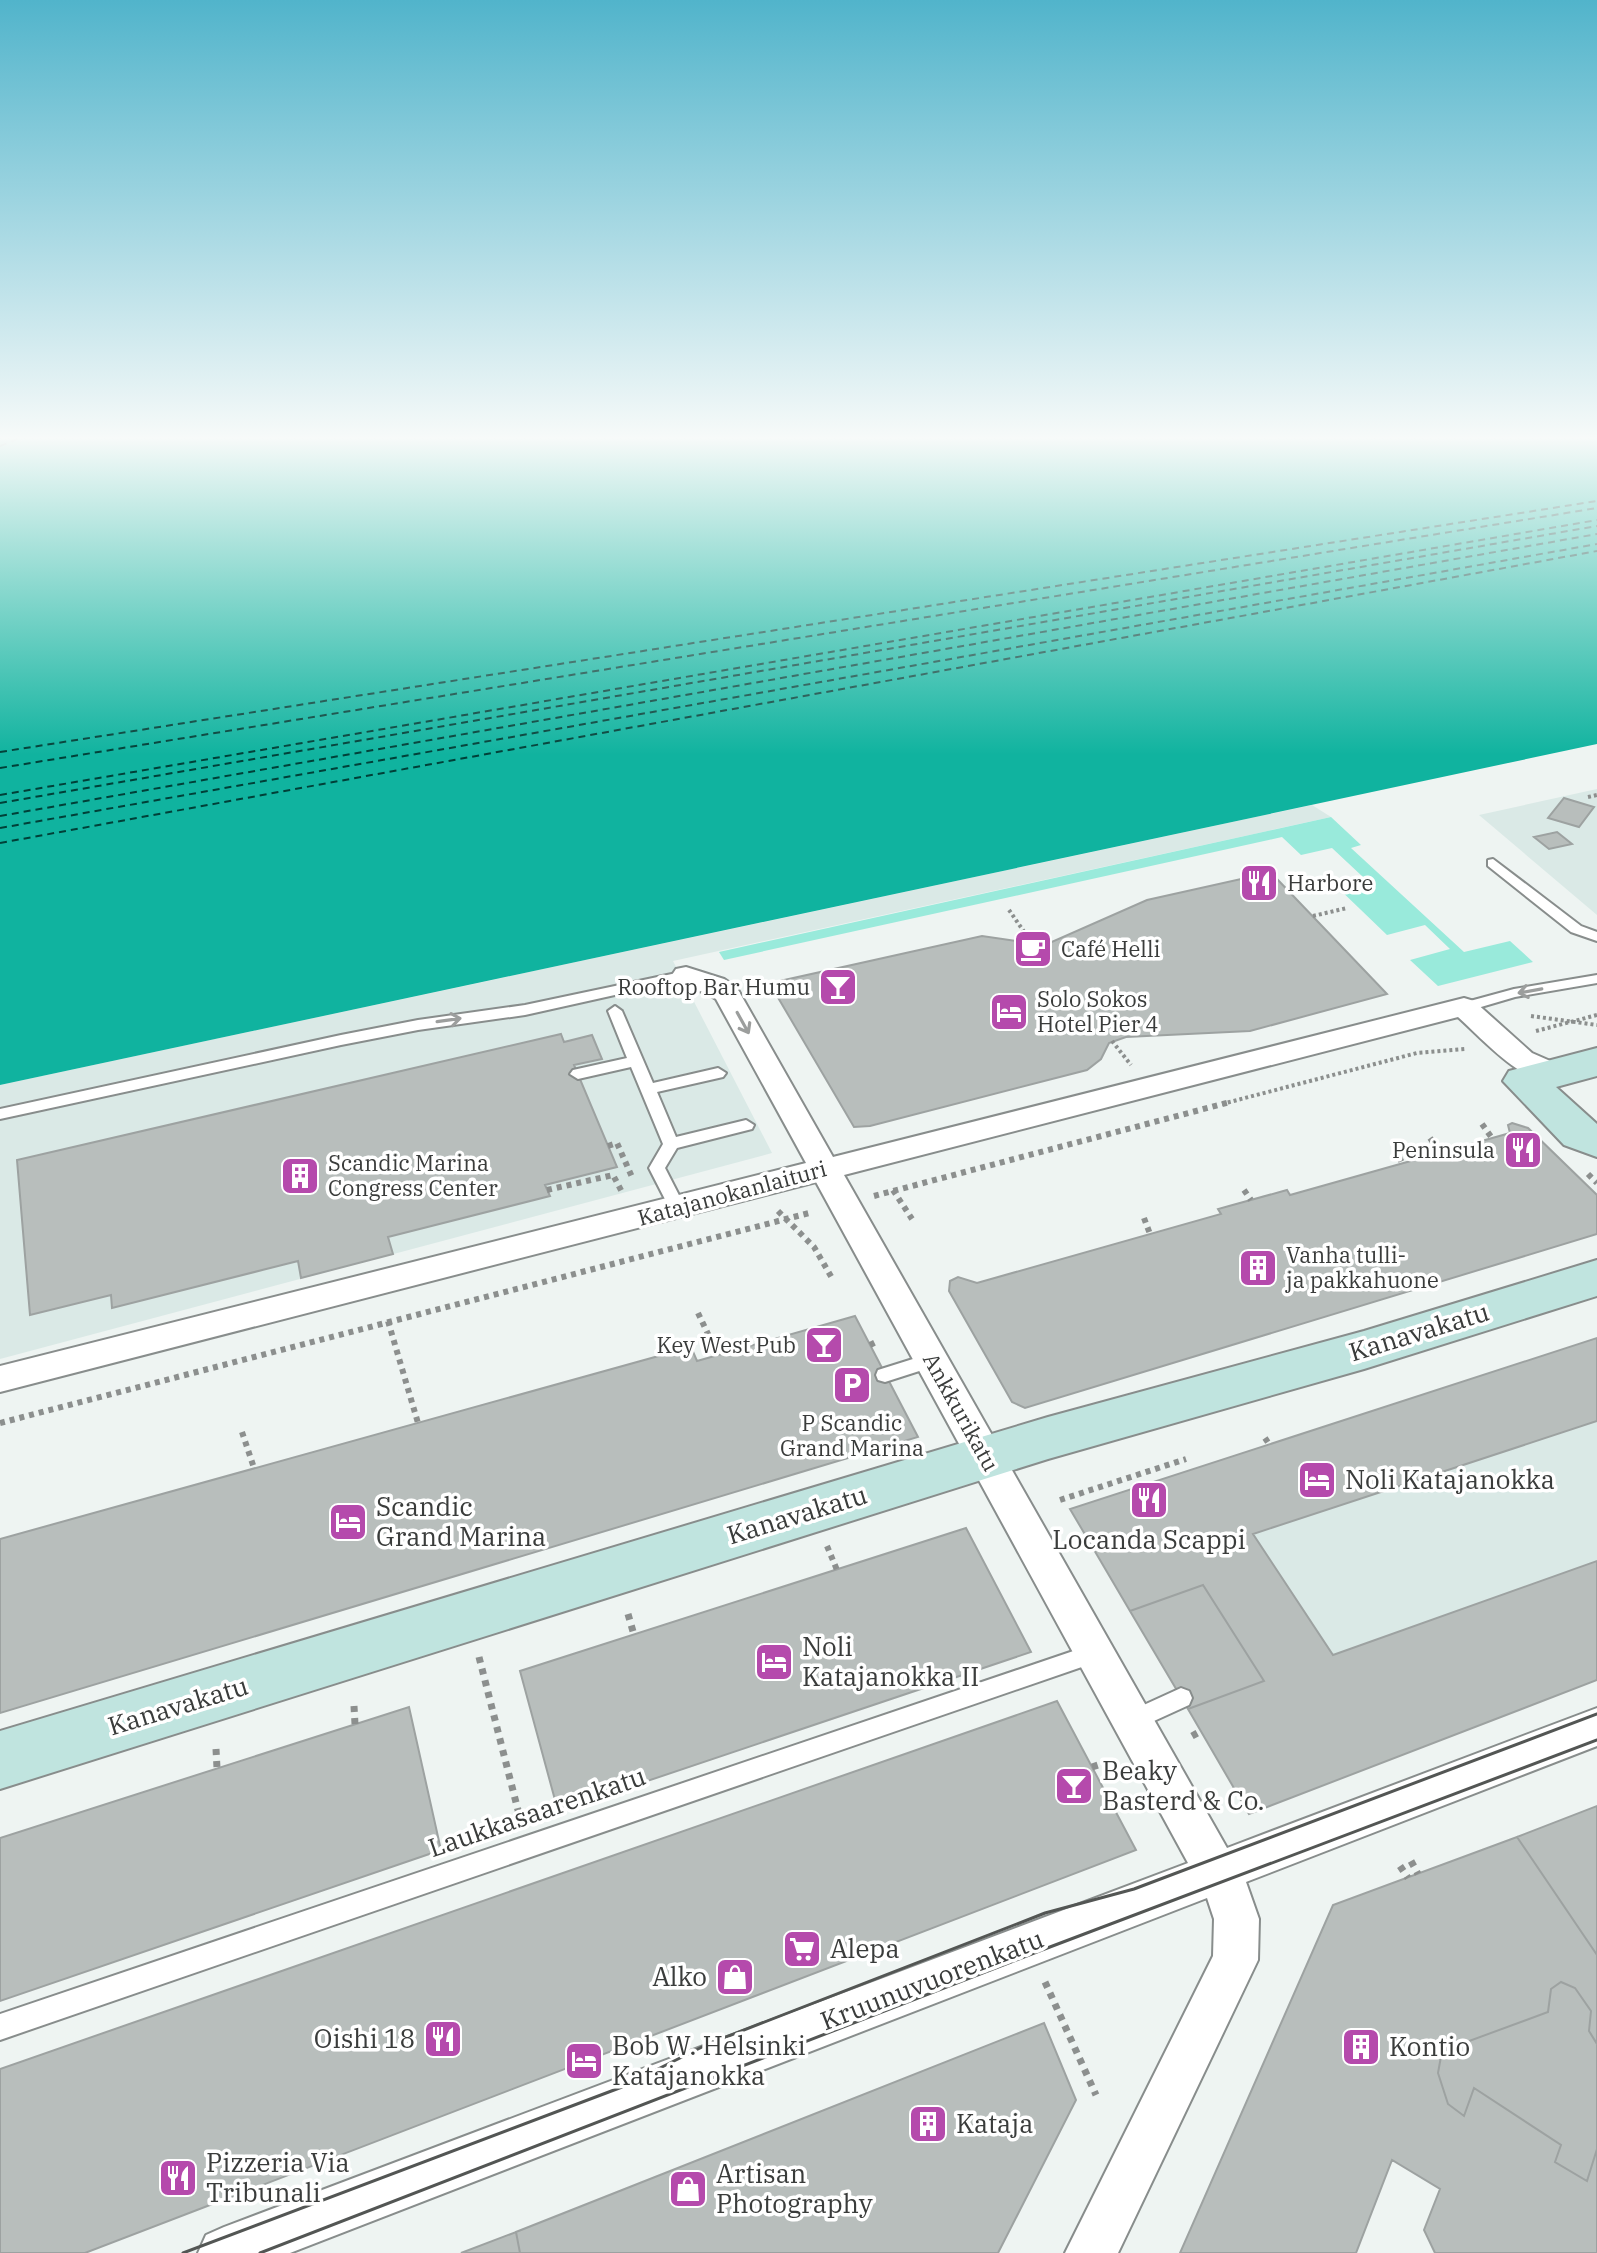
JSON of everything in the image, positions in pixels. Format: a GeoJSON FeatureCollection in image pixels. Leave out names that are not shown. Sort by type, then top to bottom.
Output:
{"type":"FeatureCollection","features":[{"type":"Feature","properties":{"kind":"main road"},"geometry":{"type":"LineString","coordinates":[[1533,1072],[1597,1062]]}},
{"type":"Feature","properties":{"kind":"main road"},"geometry":{"type":"LineString","coordinates":[[1533,1072],[1597,1115]]}},
{"type":"Feature","properties":{"kind":"main road"},"geometry":{"type":"LineString","coordinates":[[1533,1072],[1580,1134],[1597,1142]]}},
{"type":"Feature","properties":{"kind":"main road","name":"Kanavakatu"},"geometry":{"type":"LineString","coordinates":[[0,1760],[986,1457],[1364,1350],[1597,1278]]}},
{"type":"Feature","properties":{"kind":"street","name":"Ankkurikatu"},"geometry":{"type":"LineString","coordinates":[[686,975],[714,985],[727,994],[1216,1871],[1239,1921],[1240,1941],[1226,1980],[1091,2253]]}},
{"type":"Feature","properties":{"kind":"street","name":"Katajanokanlaituri"},"geometry":{"type":"LineString","coordinates":[[0,1379],[1464,1007]]}},
{"type":"Feature","properties":{"kind":"street"},"geometry":{"type":"LineString","coordinates":[[1464,1007],[1533,1072]]}},
{"type":"Feature","properties":{"kind":"street","name":"Kruunuvuorenkatu"},"geometry":{"type":"LineString","coordinates":[[224,2253],[1597,1727]]}},
{"type":"Feature","properties":{"kind":"lane"},"geometry":{"type":"LineString","coordinates":[[1493,863],[1576,929],[1597,937]]}},
{"type":"Feature","properties":{"kind":"lane"},"geometry":{"type":"LineString","coordinates":[[0,1114],[373,1033],[525,1010],[686,975]]}},
{"type":"Feature","properties":{"kind":"lane"},"geometry":{"type":"LineString","coordinates":[[1464,1007],[1514,993],[1597,979]]}},
{"type":"Feature","properties":{"kind":"lane"},"geometry":{"type":"LineString","coordinates":[[615,1011],[671,1144]]}},
{"type":"Feature","properties":{"kind":"lane"},"geometry":{"type":"LineString","coordinates":[[578,1074],[636,1061]]}},
{"type":"Feature","properties":{"kind":"lane"},"geometry":{"type":"LineString","coordinates":[[648,1089],[718,1073]]}},
{"type":"Feature","properties":{"kind":"lane"},"geometry":{"type":"LineString","coordinates":[[677,1207],[657,1168],[671,1144],[746,1125]]}},
{"type":"Feature","properties":{"kind":"lane"},"geometry":{"type":"LineString","coordinates":[[885,1375],[932,1360]]}},
{"type":"Feature","properties":{"kind":"lane","name":"Laukkasaarenkatu"},"geometry":{"type":"LineString","coordinates":[[0,2027],[1094,1653]]}},
{"type":"Feature","properties":{"kind":"lane"},"geometry":{"type":"LineString","coordinates":[[1132,1721],[1181,1698]]}},
{"type":"Feature","properties":{"kind":"path"},"geometry":{"type":"LineString","coordinates":[[1588,797],[1597,795]]}},
{"type":"Feature","properties":{"kind":"path"},"geometry":{"type":"LineString","coordinates":[[1313,916],[1347,908]]}},
{"type":"Feature","properties":{"kind":"path"},"geometry":{"type":"LineString","coordinates":[[1009,910],[1034,946]]}},
{"type":"Feature","properties":{"kind":"path"},"geometry":{"type":"LineString","coordinates":[[1571,1021],[1597,1025]]}},
{"type":"Feature","properties":{"kind":"path"},"geometry":{"type":"LineString","coordinates":[[1112,1041],[1132,1066]]}},
{"type":"Feature","properties":{"kind":"path"},"geometry":{"type":"LineString","coordinates":[[869,1197],[1417,1053],[1437,1049],[1462,1050]]}},
{"type":"Feature","properties":{"kind":"path"},"geometry":{"type":"LineString","coordinates":[[1482,1124],[1492,1138]]}},
{"type":"Feature","properties":{"kind":"path"},"geometry":{"type":"LineString","coordinates":[[1430,1138],[1440,1152]]}},
{"type":"Feature","properties":{"kind":"path"},"geometry":{"type":"LineString","coordinates":[[608,1146],[617,1143],[638,1189]]}},
{"type":"Feature","properties":{"kind":"path"},"geometry":{"type":"LineString","coordinates":[[1395,1148],[1402,1163]]}},
{"type":"Feature","properties":{"kind":"path"},"geometry":{"type":"LineString","coordinates":[[547,1190],[613,1175],[623,1193]]}},
{"type":"Feature","properties":{"kind":"path"},"geometry":{"type":"LineString","coordinates":[[887,1179],[912,1219]]}},
{"type":"Feature","properties":{"kind":"path"},"geometry":{"type":"LineString","coordinates":[[761,1186],[785,1219],[814,1247],[832,1278]]}},
{"type":"Feature","properties":{"kind":"path"},"geometry":{"type":"LineString","coordinates":[[1244,1190],[1251,1200]]}},
{"type":"Feature","properties":{"kind":"path"},"geometry":{"type":"LineString","coordinates":[[0,1423],[822,1210]]}},
{"type":"Feature","properties":{"kind":"path"},"geometry":{"type":"LineString","coordinates":[[1144,1218],[1150,1234]]}},
{"type":"Feature","properties":{"kind":"path"},"geometry":{"type":"LineString","coordinates":[[698,1313],[718,1355]]}},
{"type":"Feature","properties":{"kind":"path"},"geometry":{"type":"LineString","coordinates":[[388,1321],[418,1423]]}},
{"type":"Feature","properties":{"kind":"path"},"geometry":{"type":"LineString","coordinates":[[870,1345],[878,1341]]}},
{"type":"Feature","properties":{"kind":"path"},"geometry":{"type":"LineString","coordinates":[[242,1432],[254,1468]]}},
{"type":"Feature","properties":{"kind":"path"},"geometry":{"type":"LineString","coordinates":[[1060,1500],[1186,1459]]}},
{"type":"Feature","properties":{"kind":"path"},"geometry":{"type":"LineString","coordinates":[[827,1546],[837,1570]]}},
{"type":"Feature","properties":{"kind":"path"},"geometry":{"type":"LineString","coordinates":[[628,1614],[634,1635]]}},
{"type":"Feature","properties":{"kind":"path"},"geometry":{"type":"LineString","coordinates":[[468,1617],[528,1847]]}},
{"type":"Feature","properties":{"kind":"path"},"geometry":{"type":"LineString","coordinates":[[354,1706],[355,1724]]}},
{"type":"Feature","properties":{"kind":"path"},"geometry":{"type":"LineString","coordinates":[[1192,1736],[1201,1731]]}},
{"type":"Feature","properties":{"kind":"path"},"geometry":{"type":"LineString","coordinates":[[216,1749],[217,1768]]}},
{"type":"Feature","properties":{"kind":"path"},"geometry":{"type":"LineString","coordinates":[[1092,1767],[1101,1764]]}},
{"type":"Feature","properties":{"kind":"path"},"geometry":{"type":"LineString","coordinates":[[1411,1861],[1418,1874]]}},
{"type":"Feature","properties":{"kind":"path"},"geometry":{"type":"LineString","coordinates":[[1400,1866],[1408,1878]]}},
{"type":"Feature","properties":{"kind":"path"},"geometry":{"type":"LineString","coordinates":[[1045,1982],[1096,2095]]}},
{"type":"Feature","properties":{"kind":"shaded area"},"geometry":{"type":"Polygon","coordinates":[[[0,544],[1597,544],[1597,744],[0,1085],[0,544]]]}},
{"type":"Feature","properties":{"kind":"shaded area"},"geometry":{"type":"Polygon","coordinates":[[[1597,789],[1597,915],[1479,815],[1597,789]]]}},
{"type":"Feature","properties":{"kind":"shaded area"},"geometry":{"type":"Polygon","coordinates":[[[1312,805],[1331,817],[673,961],[772,1153],[0,1359],[0,1085],[1312,805]]]}},
{"type":"Feature","properties":{"kind":"shaded area"},"geometry":{"type":"Polygon","coordinates":[[[1331,817],[1361,845],[1351,848],[1464,952],[1510,941],[1533,962],[1438,986],[1410,960],[1450,949],[1425,925],[1387,935],[1334,884],[1363,877],[1332,848],[1301,855],[1282,837],[724,960],[719,952],[1331,817]]]}},
{"type":"Feature","properties":{"kind":"shaded area"},"geometry":{"type":"Polygon","coordinates":[[[1597,1338],[1597,1680],[1249,1814],[1070,1509],[1597,1338]]]}},
{"type":"Feature","properties":{"kind":"building"},"geometry":{"type":"Polygon","coordinates":[[[1564,798],[1594,807],[1579,827],[1548,818],[1564,798]]]}},
{"type":"Feature","properties":{"kind":"building"},"geometry":{"type":"Polygon","coordinates":[[[1557,832],[1572,844],[1549,849],[1534,837],[1557,832]]]}},
{"type":"Feature","properties":{"kind":"building"},"geometry":{"type":"Polygon","coordinates":[[[1259,875],[1277,879],[1387,994],[1250,1031],[1126,1037],[1109,1043],[1101,1059],[1087,1070],[870,1126],[854,1127],[773,989],[780,981],[982,936],[1045,945],[1147,900],[1259,875]]]}},
{"type":"Feature","properties":{"kind":"building","name":"Scandic Marina Congress Center"},"geometry":{"type":"Polygon","coordinates":[[[561,1034],[564,1042],[592,1035],[602,1059],[574,1065],[617,1167],[545,1185],[550,1196],[388,1237],[393,1254],[301,1278],[298,1261],[112,1308],[111,1295],[30,1315],[17,1160],[561,1034]]]}},
{"type":"Feature","properties":{"kind":"building","name":"Vanha tulli- ja pakkahuone"},"geometry":{"type":"Polygon","coordinates":[[[1512,1123],[1528,1128],[1597,1195],[1597,1234],[1025,1408],[1012,1402],[949,1291],[950,1281],[958,1277],[977,1283],[1221,1214],[1218,1209],[1287,1190],[1290,1195],[1510,1133],[1508,1125],[1512,1123]]]}},
{"type":"Feature","properties":{"kind":"building","name":"Scandic Grand Marina"},"geometry":{"type":"Polygon","coordinates":[[[855,1316],[918,1437],[0,1713],[0,1539],[691,1347],[697,1361],[855,1316]]]}},
{"type":"Feature","properties":{"kind":"building"},"geometry":{"type":"Polygon","coordinates":[[[1597,1338],[1597,1421],[1253,1534],[1333,1655],[1597,1561],[1597,1680],[1249,1814],[1188,1709],[1264,1681],[1203,1585],[1130,1611],[1070,1509],[1597,1338]]]}},
{"type":"Feature","properties":{"kind":"building","name":"Noli Katajanokka II"},"geometry":{"type":"Polygon","coordinates":[[[966,1528],[1031,1652],[558,1811],[520,1671],[966,1528]]]}},
{"type":"Feature","properties":{"kind":"building"},"geometry":{"type":"Polygon","coordinates":[[[1203,1585],[1264,1681],[1188,1709],[1130,1611],[1203,1585]]]}},
{"type":"Feature","properties":{"kind":"building"},"geometry":{"type":"Polygon","coordinates":[[[1057,1701],[1136,1850],[85,2253],[0,2253],[0,2069],[1057,1701]]]}},
{"type":"Feature","properties":{"kind":"building"},"geometry":{"type":"Polygon","coordinates":[[[409,1707],[441,1850],[0,2001],[0,1838],[409,1707]]]}},
{"type":"Feature","properties":{"kind":"building"},"geometry":{"type":"Polygon","coordinates":[[[1597,1806],[1597,1955],[1517,1837],[1597,1806]]]}},
{"type":"Feature","properties":{"kind":"building"},"geometry":{"type":"Polygon","coordinates":[[[1597,1806],[1597,1955],[1517,1837],[1597,1806]]]}},
{"type":"Feature","properties":{"kind":"building","name":"Kontio"},"geometry":{"type":"Polygon","coordinates":[[[1517,1837],[1597,1955],[1597,2044],[1589,2031],[1591,2011],[1575,1988],[1561,1982],[1551,1989],[1548,2012],[1442,2051],[1438,2073],[1448,2104],[1464,2116],[1474,2088],[1561,2145],[1555,2162],[1587,2181],[1597,2149],[1597,2253],[1435,2253],[1424,2230],[1440,2189],[1392,2160],[1356,2253],[1180,2253],[1333,1905],[1517,1837]]]}},
{"type":"Feature","properties":{"kind":"building","name":"Kontio"},"geometry":{"type":"Polygon","coordinates":[[[1517,1837],[1597,1955],[1597,2253],[1435,2253],[1424,2230],[1440,2189],[1392,2160],[1356,2253],[1180,2253],[1333,1905],[1517,1837]]]}},
{"type":"Feature","properties":{"kind":"building","name":"Kataja"},"geometry":{"type":"Polygon","coordinates":[[[1044,2023],[1076,2100],[998,2253],[520,2253],[516,2232],[1044,2023]]]}},
{"type":"Feature","properties":{"kind":"building"},"geometry":{"type":"Polygon","coordinates":[[[516,2232],[520,2253],[461,2253],[516,2232]]]}},
{"type":"Feature","properties":{"kind":"ferry route"},"geometry":{"type":"LineString","coordinates":[[0,752],[1323,544]]}},
{"type":"Feature","properties":{"kind":"ferry route"},"geometry":{"type":"LineString","coordinates":[[0,768],[1375,544]]}},
{"type":"Feature","properties":{"kind":"ferry route"},"geometry":{"type":"LineString","coordinates":[[0,795],[1457,544]]}},
{"type":"Feature","properties":{"kind":"ferry route"},"geometry":{"type":"LineString","coordinates":[[0,803],[1492,544]]}},
{"type":"Feature","properties":{"kind":"ferry route"},"geometry":{"type":"LineString","coordinates":[[0,816],[1540,544]]}},
{"type":"Feature","properties":{"kind":"ferry route"},"geometry":{"type":"LineString","coordinates":[[0,828],[1596,544]]}},
{"type":"Feature","properties":{"kind":"ferry route"},"geometry":{"type":"LineString","coordinates":[[0,843],[1597,551]]}},
{"type":"Feature","properties":{"kind":"tram line"},"geometry":{"type":"LineString","coordinates":[[183,2253],[622,2087],[708,2044],[1045,1913],[1134,1889],[1597,1714]]}},
{"type":"Feature","properties":{"kind":"tram line"},"geometry":{"type":"LineString","coordinates":[[260,2253],[1042,1950],[1597,1740]]}},
{"type":"Feature","properties":{"kind":"place","name":"Harbore"},"geometry":{"type":"Point","coordinates":[1259,883]}},
{"type":"Feature","properties":{"kind":"place","name":"Café Helli"},"geometry":{"type":"Point","coordinates":[1033,949]}},
{"type":"Feature","properties":{"kind":"place","name":"Rooftop Bar Humu"},"geometry":{"type":"Point","coordinates":[838,987]}},
{"type":"Feature","properties":{"kind":"place","name":"Solo Sokos Hotel Pier 4"},"geometry":{"type":"Point","coordinates":[1009,1012]}},
{"type":"Feature","properties":{"kind":"place","name":"Peninsula"},"geometry":{"type":"Point","coordinates":[1523,1150]}},
{"type":"Feature","properties":{"kind":"place","name":"Scandic Marina Congress Center"},"geometry":{"type":"Point","coordinates":[300,1176]}},
{"type":"Feature","properties":{"kind":"place","name":"Vanha tulli- ja pakkahuone"},"geometry":{"type":"Point","coordinates":[1258,1268]}},
{"type":"Feature","properties":{"kind":"place","name":"Key West Pub"},"geometry":{"type":"Point","coordinates":[824,1345]}},
{"type":"Feature","properties":{"kind":"place","name":"P Scandic Grand Marina"},"geometry":{"type":"Point","coordinates":[852,1385]}},
{"type":"Feature","properties":{"kind":"place","name":"Noli Katajanokka"},"geometry":{"type":"Point","coordinates":[1317,1480]}},
{"type":"Feature","properties":{"kind":"place","name":"Locanda Scappi"},"geometry":{"type":"Point","coordinates":[1149,1500]}},
{"type":"Feature","properties":{"kind":"place","name":"Scandic Grand Marina"},"geometry":{"type":"Point","coordinates":[348,1522]}},
{"type":"Feature","properties":{"kind":"place","name":"Noli Katajanokka II"},"geometry":{"type":"Point","coordinates":[774,1662]}},
{"type":"Feature","properties":{"kind":"place","name":"Beaky Basterd & Co."},"geometry":{"type":"Point","coordinates":[1074,1786]}},
{"type":"Feature","properties":{"kind":"place","name":"Alepa"},"geometry":{"type":"Point","coordinates":[802,1949]}},
{"type":"Feature","properties":{"kind":"place","name":"Alko"},"geometry":{"type":"Point","coordinates":[735,1977]}},
{"type":"Feature","properties":{"kind":"place","name":"Oishi 18"},"geometry":{"type":"Point","coordinates":[443,2039]}},
{"type":"Feature","properties":{"kind":"place","name":"Kontio"},"geometry":{"type":"Point","coordinates":[1361,2047]}},
{"type":"Feature","properties":{"kind":"place","name":"Bob W. Helsinki Katajanokka"},"geometry":{"type":"Point","coordinates":[584,2061]}},
{"type":"Feature","properties":{"kind":"place","name":"Kataja"},"geometry":{"type":"Point","coordinates":[928,2124]}},
{"type":"Feature","properties":{"kind":"place","name":"Pizzeria Via Tribunali"},"geometry":{"type":"Point","coordinates":[178,2178]}},
{"type":"Feature","properties":{"kind":"place","name":"Artisan Photography"},"geometry":{"type":"Point","coordinates":[688,2189]}}]}
